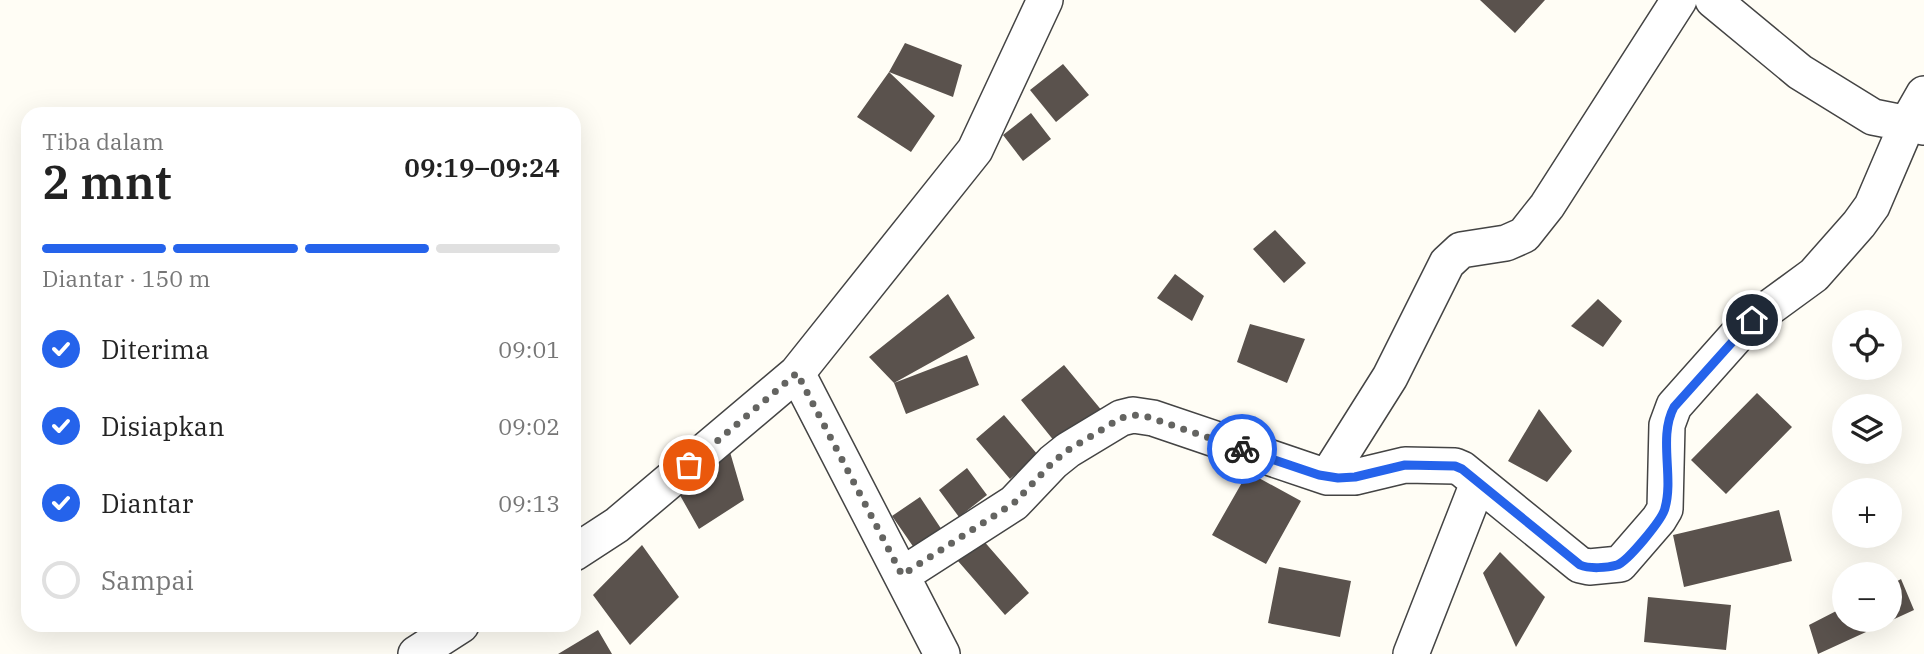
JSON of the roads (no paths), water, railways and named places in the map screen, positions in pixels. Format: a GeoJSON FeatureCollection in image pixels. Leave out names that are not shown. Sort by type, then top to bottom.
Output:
{"type":"FeatureCollection","features":[{"type":"Feature","properties":{"kind":"street"},"geometry":{"type":"LineString","coordinates":[[581,548],[617,525],[797,373],[975,150],[1045,0]]}},
{"type":"Feature","properties":{"kind":"street"},"geometry":{"type":"LineString","coordinates":[[1328,477],[1390,377],[1447,262],[1461,250],[1506,243],[1524,235],[1547,206],[1679,0]]}},
{"type":"Feature","properties":{"kind":"street"},"geometry":{"type":"LineString","coordinates":[[1713,0],[1800,72],[1872,117],[1919,114]]}},
{"type":"Feature","properties":{"kind":"street"},"geometry":{"type":"LineString","coordinates":[[902,575],[1014,503],[1068,450],[1128,416],[1139,415],[1328,477],[1355,477],[1405,465],[1447,464],[1462,469],[1580,565],[1616,565],[1623,561],[1665,509],[1667,425],[1674,407],[1747,324],[1814,275],[1859,224],[1872,206],[1919,114]]}},
{"type":"Feature","properties":{"kind":"street"},"geometry":{"type":"LineString","coordinates":[[797,373],[942,654]]}},
{"type":"Feature","properties":{"kind":"street"},"geometry":{"type":"LineString","coordinates":[[1411,654],[1478,483]]}},
{"type":"Feature","properties":{"kind":"street"},"geometry":{"type":"LineString","coordinates":[[416,654],[450,632]]}}]}
